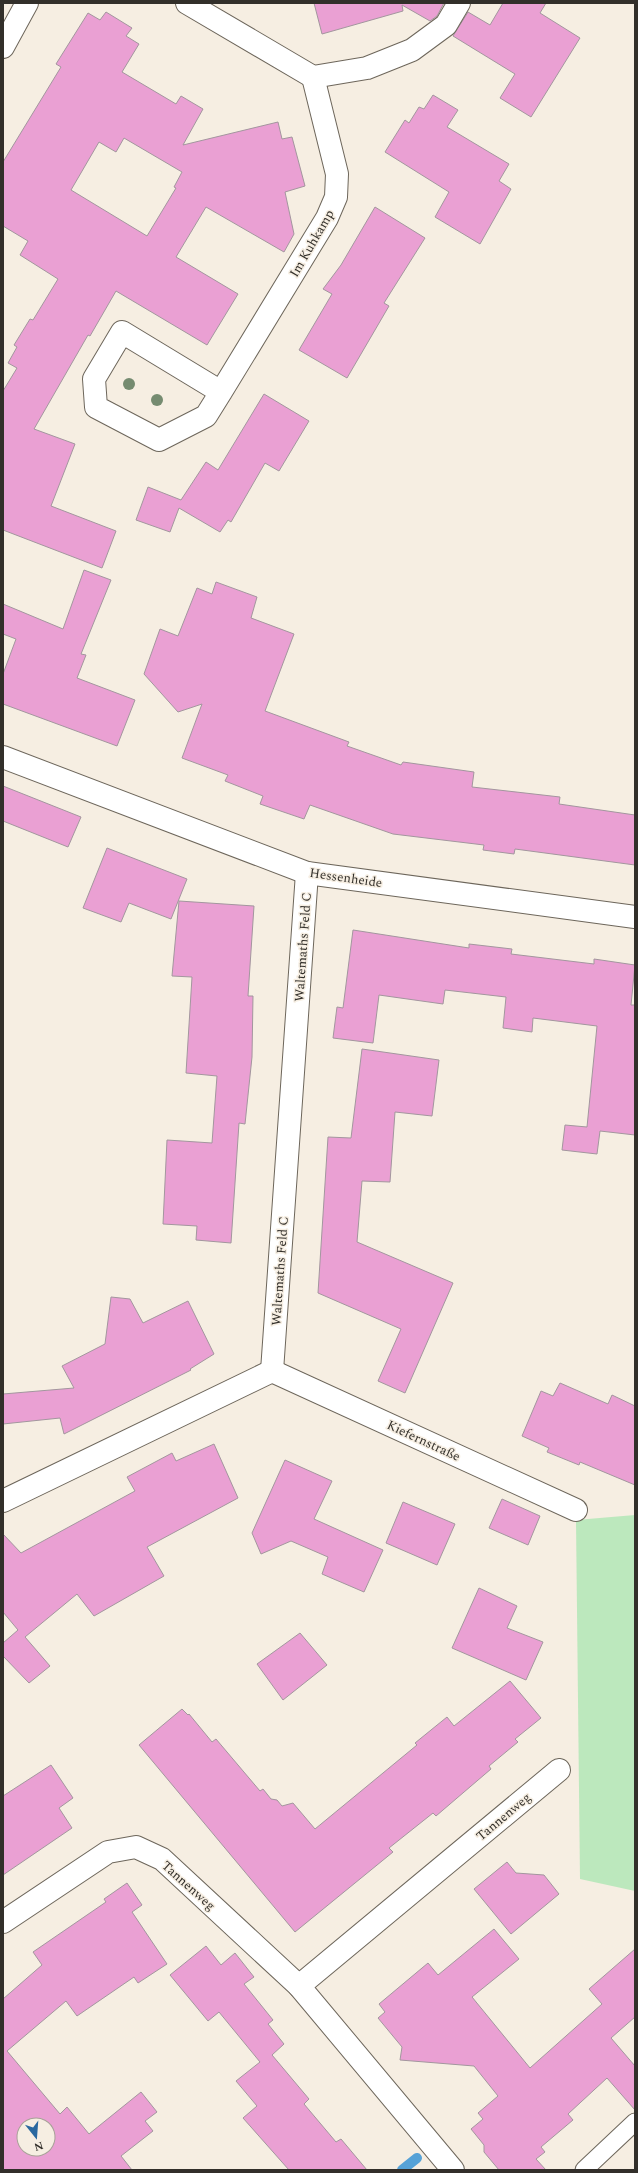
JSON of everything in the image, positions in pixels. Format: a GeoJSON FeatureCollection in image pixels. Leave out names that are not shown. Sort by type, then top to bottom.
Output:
{"type":"FeatureCollection","features":[{"type":"Feature","properties":{"kind":"street"},"geometry":{"type":"LineString","coordinates":[[3,47],[28,3]]}},
{"type":"Feature","properties":{"kind":"street"},"geometry":{"type":"LineString","coordinates":[[187,3],[313,77],[367,68],[412,50],[446,25],[459,3]]}},
{"type":"Feature","properties":{"kind":"street","name":"Im Kuhkamp"},"geometry":{"type":"LineString","coordinates":[[220,392],[122,332],[94,379],[96,407],[159,440],[206,416],[327,218],[336,197],[337,174],[313,77]]}},
{"type":"Feature","properties":{"kind":"street","name":"Hessenheide"},"geometry":{"type":"LineString","coordinates":[[3,757],[307,873],[635,917]]}},
{"type":"Feature","properties":{"kind":"street","name":"Waltemaths Feld C"},"geometry":{"type":"LineString","coordinates":[[272,1371],[307,873]]}},
{"type":"Feature","properties":{"kind":"street"},"geometry":{"type":"LineString","coordinates":[[3,1501],[272,1371]]}},
{"type":"Feature","properties":{"kind":"street","name":"Kiefernstraße"},"geometry":{"type":"LineString","coordinates":[[272,1371],[576,1510]]}},
{"type":"Feature","properties":{"kind":"street","name":"Tannenweg"},"geometry":{"type":"LineString","coordinates":[[298,1986],[559,1770]]}},
{"type":"Feature","properties":{"kind":"street","name":"Tannenweg"},"geometry":{"type":"LineString","coordinates":[[3,1922],[108,1852],[136,1847],[162,1859],[298,1986],[453,2170]]}},
{"type":"Feature","properties":{"kind":"lane"},"geometry":{"type":"LineString","coordinates":[[584,2170],[635,2122]]}},
{"type":"Feature","properties":{"kind":"green space"},"geometry":{"type":"Polygon","coordinates":[[[635,1515],[635,1891],[580,1879],[576,1520],[635,1515]]]}},
{"type":"Feature","properties":{"kind":"building"},"geometry":{"type":"Polygon","coordinates":[[[314,3],[444,3],[437,16],[430,21],[402,5],[403,11],[322,34],[314,3]]]}},
{"type":"Feature","properties":{"kind":"building"},"geometry":{"type":"Polygon","coordinates":[[[503,3],[546,3],[540,13],[580,38],[531,117],[500,98],[515,74],[453,36],[468,12],[490,25],[503,3]]]}},
{"type":"Feature","properties":{"kind":"building"},"geometry":{"type":"Polygon","coordinates":[[[106,12],[132,28],[126,36],[139,44],[122,72],[176,104],[181,96],[203,109],[183,145],[278,122],[282,139],[292,137],[305,186],[285,192],[294,234],[284,252],[206,207],[176,257],[238,294],[207,345],[116,291],[90,336],[88,335],[34,429],[75,444],[51,506],[116,531],[102,568],[3,530],[3,391],[17,368],[8,363],[17,347],[14,345],[30,319],[33,320],[58,279],[20,255],[28,241],[3,226],[3,162],[61,67],[56,64],[88,13],[100,20],[106,12]],[[124,138],[116,152],[99,142],[71,190],[147,236],[176,188],[174,187],[182,172],[124,138]]]}},
{"type":"Feature","properties":{"kind":"building"},"geometry":{"type":"Polygon","coordinates":[[[433,95],[458,110],[447,127],[509,164],[499,181],[511,189],[480,244],[435,217],[449,192],[385,152],[405,120],[409,123],[419,107],[424,109],[433,95]]]}},
{"type":"Feature","properties":{"kind":"building"},"geometry":{"type":"Polygon","coordinates":[[[375,207],[425,238],[384,303],[389,306],[347,378],[299,350],[332,294],[323,289],[341,265],[375,207]]]}},
{"type":"Feature","properties":{"kind":"building"},"geometry":{"type":"Polygon","coordinates":[[[264,394],[309,421],[279,471],[265,463],[231,522],[228,520],[220,532],[179,508],[170,532],[136,520],[148,487],[181,500],[206,462],[218,470],[264,394]]]}},
{"type":"Feature","properties":{"kind":"building"},"geometry":{"type":"Polygon","coordinates":[[[84,570],[111,580],[81,654],[86,655],[77,678],[135,700],[117,746],[3,704],[3,674],[16,639],[3,634],[3,604],[63,629],[84,570]]]}},
{"type":"Feature","properties":{"kind":"building"},"geometry":{"type":"Polygon","coordinates":[[[216,582],[257,597],[251,618],[294,634],[265,711],[349,742],[347,746],[401,765],[403,762],[474,772],[472,787],[560,797],[559,804],[635,815],[635,865],[515,849],[514,854],[483,850],[484,845],[393,834],[310,805],[304,819],[260,804],[263,796],[225,781],[228,775],[182,758],[202,704],[178,712],[144,674],[160,629],[178,636],[197,588],[212,594],[216,582]]]}},
{"type":"Feature","properties":{"kind":"building"},"geometry":{"type":"Polygon","coordinates":[[[3,786],[81,817],[68,847],[3,821],[3,786]]]}},
{"type":"Feature","properties":{"kind":"building"},"geometry":{"type":"Polygon","coordinates":[[[107,848],[187,879],[171,919],[129,903],[121,922],[83,908],[107,848]]]}},
{"type":"Feature","properties":{"kind":"building"},"geometry":{"type":"Polygon","coordinates":[[[179,901],[254,906],[248,996],[253,996],[252,1057],[245,1124],[239,1123],[231,1243],[196,1240],[197,1226],[163,1224],[167,1140],[212,1143],[217,1076],[186,1073],[192,977],[172,976],[179,901]]]}},
{"type":"Feature","properties":{"kind":"building"},"geometry":{"type":"Polygon","coordinates":[[[353,930],[469,948],[469,944],[512,949],[511,954],[594,964],[594,959],[635,965],[631,1005],[635,1005],[635,1135],[600,1131],[597,1154],[562,1150],[565,1125],[587,1127],[597,1026],[533,1018],[532,1032],[503,1028],[506,997],[445,990],[443,1004],[379,995],[373,1043],[333,1038],[337,1007],[343,1008],[353,930]]]}},
{"type":"Feature","properties":{"kind":"building"},"geometry":{"type":"Polygon","coordinates":[[[362,1049],[439,1060],[432,1116],[395,1112],[390,1182],[362,1181],[357,1242],[453,1283],[405,1393],[378,1381],[401,1329],[318,1293],[328,1137],[351,1138],[362,1049]]]}},
{"type":"Feature","properties":{"kind":"building"},"geometry":{"type":"Polygon","coordinates":[[[111,1297],[130,1299],[143,1323],[188,1301],[214,1354],[190,1369],[191,1370],[64,1434],[60,1418],[3,1424],[3,1394],[74,1388],[62,1366],[105,1344],[111,1297]]]}},
{"type":"Feature","properties":{"kind":"building"},"geometry":{"type":"Polygon","coordinates":[[[560,1383],[608,1404],[612,1395],[635,1406],[635,1485],[580,1462],[579,1465],[547,1452],[549,1448],[522,1436],[541,1391],[553,1396],[560,1383]]]}},
{"type":"Feature","properties":{"kind":"building"},"geometry":{"type":"Polygon","coordinates":[[[214,1444],[238,1498],[147,1547],[164,1576],[94,1616],[77,1594],[25,1637],[50,1666],[29,1683],[3,1656],[3,1643],[18,1630],[3,1612],[3,1534],[21,1553],[135,1491],[127,1477],[172,1453],[176,1461],[214,1444]]]}},
{"type":"Feature","properties":{"kind":"building"},"geometry":{"type":"Polygon","coordinates":[[[285,1460],[332,1481],[314,1519],[383,1550],[364,1592],[322,1574],[328,1557],[291,1541],[261,1554],[252,1533],[285,1460]]]}},
{"type":"Feature","properties":{"kind":"building"},"geometry":{"type":"Polygon","coordinates":[[[502,1499],[540,1516],[528,1545],[489,1528],[502,1499]]]}},
{"type":"Feature","properties":{"kind":"building"},"geometry":{"type":"Polygon","coordinates":[[[403,1502],[455,1524],[437,1565],[386,1543],[403,1502]]]}},
{"type":"Feature","properties":{"kind":"building"},"geometry":{"type":"Polygon","coordinates":[[[479,1588],[517,1606],[507,1628],[543,1642],[526,1680],[452,1648],[479,1588]]]}},
{"type":"Feature","properties":{"kind":"building"},"geometry":{"type":"Polygon","coordinates":[[[300,1633],[327,1665],[283,1700],[257,1664],[300,1633]]]}},
{"type":"Feature","properties":{"kind":"building"},"geometry":{"type":"Polygon","coordinates":[[[510,1681],[541,1718],[515,1739],[518,1742],[489,1766],[491,1769],[436,1816],[433,1813],[389,1848],[393,1852],[295,1932],[139,1745],[182,1709],[188,1715],[189,1714],[212,1742],[216,1739],[260,1791],[263,1789],[271,1799],[277,1800],[282,1806],[293,1803],[315,1829],[417,1745],[415,1743],[447,1717],[454,1726],[510,1681]]]}},
{"type":"Feature","properties":{"kind":"building"},"geometry":{"type":"Polygon","coordinates":[[[51,1765],[73,1798],[59,1808],[72,1828],[3,1875],[3,1796],[51,1765]]]}},
{"type":"Feature","properties":{"kind":"building"},"geometry":{"type":"Polygon","coordinates":[[[507,1862],[516,1873],[544,1875],[559,1894],[511,1934],[474,1889],[507,1862]]]}},
{"type":"Feature","properties":{"kind":"building"},"geometry":{"type":"Polygon","coordinates":[[[127,1883],[142,1905],[132,1912],[167,1964],[138,1983],[134,1977],[77,2016],[66,2001],[7,2051],[60,2114],[67,2107],[89,2134],[141,2092],[157,2112],[145,2121],[153,2131],[121,2156],[132,2170],[3,2170],[3,1999],[42,1965],[33,1952],[106,1902],[104,1899],[127,1883]]]}},
{"type":"Feature","properties":{"kind":"building"},"geometry":{"type":"Polygon","coordinates":[[[494,1929],[519,1959],[472,1997],[530,2068],[602,2004],[589,1989],[635,1949],[635,2017],[611,2038],[635,2066],[635,2110],[607,2078],[568,2114],[573,2120],[541,2147],[545,2152],[536,2159],[546,2170],[499,2170],[484,2152],[484,2145],[471,2129],[483,2119],[478,2113],[498,2096],[474,2066],[400,2060],[402,2047],[378,2018],[385,2012],[379,2004],[428,1963],[438,1975],[494,1929]]]}},
{"type":"Feature","properties":{"kind":"building"},"geometry":{"type":"Polygon","coordinates":[[[206,1946],[221,1965],[235,1953],[254,1977],[244,1984],[273,2020],[268,2024],[284,2044],[272,2055],[309,2099],[304,2104],[336,2142],[341,2139],[367,2170],[289,2170],[243,2118],[257,2106],[236,2081],[260,2062],[219,2012],[208,2021],[170,1975],[206,1946]]]}},
{"type":"Feature","properties":{"kind":"waterway"},"geometry":{"type":"LineString","coordinates":[[402,2170],[417,2158]]}}]}
